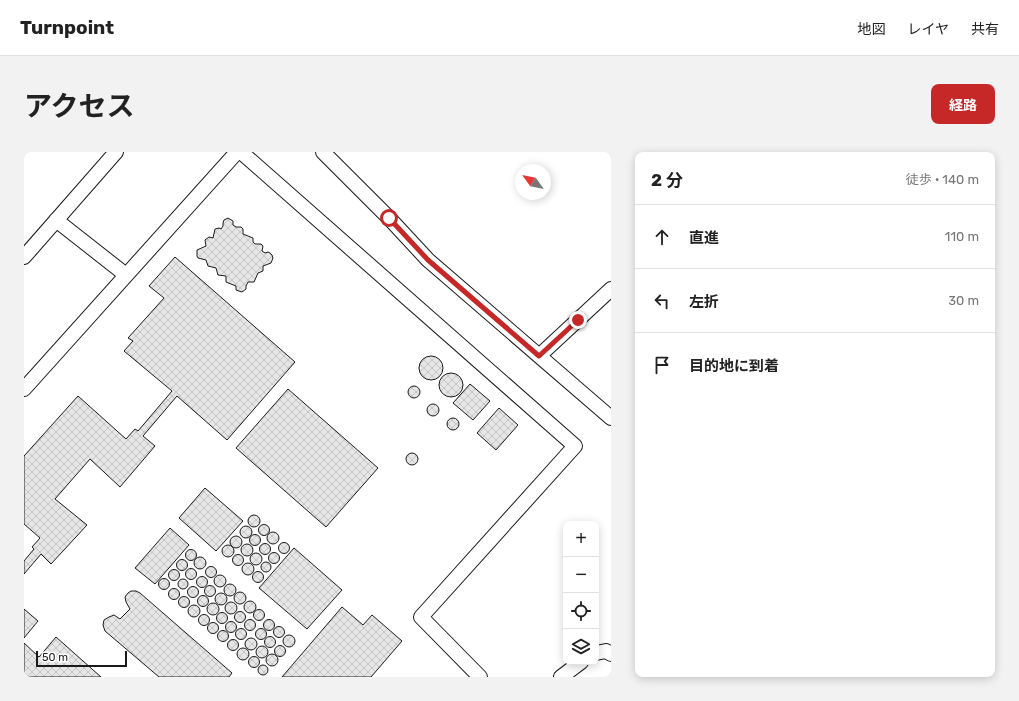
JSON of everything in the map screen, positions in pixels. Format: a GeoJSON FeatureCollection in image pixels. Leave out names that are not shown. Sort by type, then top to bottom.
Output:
{"type":"FeatureCollection","features":[{"type":"Feature","properties":{"kind":"street"},"geometry":{"type":"LineString","coordinates":[[24,257],[116,152]]}},
{"type":"Feature","properties":{"kind":"street"},"geometry":{"type":"LineString","coordinates":[[24,389],[237,152]]}},
{"type":"Feature","properties":{"kind":"street"},"geometry":{"type":"LineString","coordinates":[[241,152],[575,446],[421,617],[480,677]]}},
{"type":"Feature","properties":{"kind":"street"},"geometry":{"type":"LineString","coordinates":[[323,152],[389,218],[428,260],[611,418]]}},
{"type":"Feature","properties":{"kind":"street"},"geometry":{"type":"LineString","coordinates":[[56,220],[126,275]]}},
{"type":"Feature","properties":{"kind":"street"},"geometry":{"type":"LineString","coordinates":[[539,356],[611,289]]}},
{"type":"Feature","properties":{"kind":"street"},"geometry":{"type":"LineString","coordinates":[[599,652],[606,651],[611,654]]}},
{"type":"Feature","properties":{"kind":"street"},"geometry":{"type":"LineString","coordinates":[[561,677],[577,665]]}},
{"type":"Feature","properties":{"kind":"building"},"geometry":{"type":"Polygon","coordinates":[[[228,218],[233,221],[233,225],[243,229],[243,234],[253,238],[253,242],[255,244],[261,244],[263,246],[262,251],[265,253],[270,253],[273,258],[271,263],[263,266],[263,271],[258,273],[254,282],[248,282],[246,289],[242,292],[236,290],[236,286],[226,282],[226,276],[218,275],[216,268],[208,266],[206,260],[198,258],[197,256],[197,250],[206,246],[205,240],[209,237],[213,238],[215,229],[221,229],[224,220],[228,218]]]}},
{"type":"Feature","properties":{"kind":"building"},"geometry":{"type":"Polygon","coordinates":[[[175,257],[295,362],[227,440],[177,396],[143,436],[155,446],[120,487],[90,459],[55,499],[87,525],[51,564],[41,554],[24,574],[24,561],[34,549],[32,547],[40,538],[24,524],[24,456],[78,396],[126,439],[135,429],[138,431],[172,391],[124,351],[133,341],[128,338],[164,298],[149,286],[175,257]]]}},
{"type":"Feature","properties":{"kind":"building"},"geometry":{"type":"Polygon","coordinates":[[[431,356],[440,359],[443,368],[440,377],[431,380],[422,377],[419,368],[422,359],[431,356]]]}},
{"type":"Feature","properties":{"kind":"building"},"geometry":{"type":"Polygon","coordinates":[[[451,373],[459,377],[463,385],[459,393],[451,397],[443,393],[439,385],[443,377],[451,373]]]}},
{"type":"Feature","properties":{"kind":"building"},"geometry":{"type":"Polygon","coordinates":[[[470,384],[490,401],[473,420],[453,403],[470,384]]]}},
{"type":"Feature","properties":{"kind":"building"},"geometry":{"type":"Polygon","coordinates":[[[412,386],[416,386],[420,392],[416,398],[412,398],[408,394],[408,390],[412,386]]]}},
{"type":"Feature","properties":{"kind":"building"},"geometry":{"type":"Polygon","coordinates":[[[288,389],[378,468],[326,527],[236,448],[288,389]]]}},
{"type":"Feature","properties":{"kind":"building"},"geometry":{"type":"Polygon","coordinates":[[[433,404],[437,406],[439,410],[437,414],[433,416],[429,414],[427,410],[429,406],[433,404]]]}},
{"type":"Feature","properties":{"kind":"building"},"geometry":{"type":"Polygon","coordinates":[[[499,408],[518,425],[496,450],[477,433],[499,408]]]}},
{"type":"Feature","properties":{"kind":"building"},"geometry":{"type":"Polygon","coordinates":[[[453,418],[457,420],[459,424],[457,428],[453,430],[449,428],[447,424],[449,420],[453,418]]]}},
{"type":"Feature","properties":{"kind":"building"},"geometry":{"type":"Polygon","coordinates":[[[410,453],[414,453],[418,459],[414,465],[410,465],[406,461],[406,457],[410,453]]]}},
{"type":"Feature","properties":{"kind":"building"},"geometry":{"type":"Polygon","coordinates":[[[205,488],[243,521],[216,551],[179,518],[205,488]]]}},
{"type":"Feature","properties":{"kind":"building"},"geometry":{"type":"Polygon","coordinates":[[[254,515],[258,517],[260,521],[258,525],[254,527],[250,525],[248,521],[250,517],[254,515]]]}},
{"type":"Feature","properties":{"kind":"building"},"geometry":{"type":"Polygon","coordinates":[[[262,525],[266,525],[268,526],[268,534],[262,535],[259,532],[259,528],[262,525]]]}},
{"type":"Feature","properties":{"kind":"building"},"geometry":{"type":"Polygon","coordinates":[[[246,526],[250,528],[252,532],[250,536],[246,538],[242,536],[240,532],[242,528],[246,526]]]}},
{"type":"Feature","properties":{"kind":"building"},"geometry":{"type":"Polygon","coordinates":[[[170,528],[189,545],[155,584],[135,568],[170,528]]]}},
{"type":"Feature","properties":{"kind":"building"},"geometry":{"type":"Polygon","coordinates":[[[273,532],[277,534],[279,538],[277,542],[273,544],[269,542],[267,538],[269,534],[273,532]]]}},
{"type":"Feature","properties":{"kind":"building"},"geometry":{"type":"Polygon","coordinates":[[[255,534],[259,536],[261,540],[259,544],[255,546],[251,544],[249,540],[251,536],[255,534]]]}},
{"type":"Feature","properties":{"kind":"building"},"geometry":{"type":"Polygon","coordinates":[[[236,536],[240,538],[242,542],[240,546],[236,548],[232,546],[230,542],[232,538],[236,536]]]}},
{"type":"Feature","properties":{"kind":"building"},"geometry":{"type":"Polygon","coordinates":[[[284,542],[288,544],[290,548],[288,552],[284,554],[280,552],[278,548],[280,544],[284,542]]]}},
{"type":"Feature","properties":{"kind":"building"},"geometry":{"type":"Polygon","coordinates":[[[265,543],[269,545],[271,549],[269,553],[265,555],[261,553],[259,549],[261,545],[265,543]]]}},
{"type":"Feature","properties":{"kind":"building"},"geometry":{"type":"Polygon","coordinates":[[[247,544],[251,546],[253,550],[251,554],[247,556],[243,554],[241,550],[243,546],[247,544]]]}},
{"type":"Feature","properties":{"kind":"building"},"geometry":{"type":"Polygon","coordinates":[[[228,545],[232,547],[234,551],[232,555],[228,557],[224,555],[222,551],[224,547],[228,545]]]}},
{"type":"Feature","properties":{"kind":"building"},"geometry":{"type":"Polygon","coordinates":[[[294,548],[342,590],[307,629],[259,588],[294,548]]]}},
{"type":"Feature","properties":{"kind":"building"},"geometry":{"type":"Polygon","coordinates":[[[191,549],[195,551],[197,555],[195,559],[191,561],[187,559],[185,555],[187,551],[191,549]]]}},
{"type":"Feature","properties":{"kind":"building"},"geometry":{"type":"Polygon","coordinates":[[[256,553],[260,555],[262,559],[260,563],[256,565],[252,563],[250,559],[252,555],[256,553]]]}},
{"type":"Feature","properties":{"kind":"building"},"geometry":{"type":"Polygon","coordinates":[[[272,553],[276,553],[278,554],[278,562],[272,563],[269,560],[269,556],[272,553]]]}},
{"type":"Feature","properties":{"kind":"building"},"geometry":{"type":"Polygon","coordinates":[[[238,554],[242,556],[244,560],[242,564],[238,566],[234,564],[232,560],[234,556],[238,554]]]}},
{"type":"Feature","properties":{"kind":"building"},"geometry":{"type":"Polygon","coordinates":[[[200,557],[204,559],[206,563],[204,567],[200,569],[196,567],[194,563],[196,559],[200,557]]]}},
{"type":"Feature","properties":{"kind":"building"},"geometry":{"type":"Polygon","coordinates":[[[180,560],[184,560],[186,561],[186,569],[180,570],[177,567],[177,563],[180,560]]]}},
{"type":"Feature","properties":{"kind":"building"},"geometry":{"type":"Polygon","coordinates":[[[264,562],[268,562],[270,563],[270,571],[264,572],[261,569],[261,565],[264,562]]]}},
{"type":"Feature","properties":{"kind":"building"},"geometry":{"type":"Polygon","coordinates":[[[248,563],[252,565],[254,569],[252,573],[248,575],[244,573],[242,569],[244,565],[248,563]]]}},
{"type":"Feature","properties":{"kind":"building"},"geometry":{"type":"Polygon","coordinates":[[[211,566],[215,568],[217,572],[215,576],[211,578],[207,576],[205,572],[207,568],[211,566]]]}},
{"type":"Feature","properties":{"kind":"building"},"geometry":{"type":"Polygon","coordinates":[[[191,568],[195,570],[197,574],[195,578],[191,580],[187,578],[185,574],[187,570],[191,568]]]}},
{"type":"Feature","properties":{"kind":"building"},"geometry":{"type":"Polygon","coordinates":[[[174,569],[178,571],[180,575],[178,579],[174,581],[170,579],[168,575],[170,571],[174,569]]]}},
{"type":"Feature","properties":{"kind":"building"},"geometry":{"type":"Polygon","coordinates":[[[256,572],[260,572],[262,573],[262,581],[256,582],[253,579],[253,575],[256,572]]]}},
{"type":"Feature","properties":{"kind":"building"},"geometry":{"type":"Polygon","coordinates":[[[220,575],[224,577],[226,581],[224,585],[220,587],[216,585],[214,581],[216,577],[220,575]]]}},
{"type":"Feature","properties":{"kind":"building"},"geometry":{"type":"Polygon","coordinates":[[[202,576],[206,578],[208,582],[206,586],[202,588],[198,586],[196,582],[198,578],[202,576]]]}},
{"type":"Feature","properties":{"kind":"building"},"geometry":{"type":"Polygon","coordinates":[[[164,578],[168,580],[170,584],[168,588],[164,590],[160,588],[158,584],[160,580],[164,578]]]}},
{"type":"Feature","properties":{"kind":"building"},"geometry":{"type":"Polygon","coordinates":[[[181,579],[185,579],[187,580],[187,588],[181,589],[178,586],[178,582],[181,579]]]}},
{"type":"Feature","properties":{"kind":"building"},"geometry":{"type":"Polygon","coordinates":[[[230,584],[234,586],[236,590],[234,594],[230,596],[226,594],[224,590],[226,586],[230,584]]]}},
{"type":"Feature","properties":{"kind":"building"},"geometry":{"type":"Polygon","coordinates":[[[210,585],[214,587],[216,591],[214,595],[210,597],[206,595],[204,591],[206,587],[210,585]]]}},
{"type":"Feature","properties":{"kind":"building"},"geometry":{"type":"Polygon","coordinates":[[[193,586],[197,588],[199,592],[197,596],[193,598],[189,596],[187,592],[189,588],[193,586]]]}},
{"type":"Feature","properties":{"kind":"building"},"geometry":{"type":"Polygon","coordinates":[[[174,588],[178,590],[180,594],[178,598],[174,600],[170,598],[168,594],[170,590],[174,588]]]}},
{"type":"Feature","properties":{"kind":"building"},"geometry":{"type":"Polygon","coordinates":[[[131,591],[140,593],[232,673],[229,677],[159,677],[105,631],[103,625],[104,620],[114,615],[120,619],[130,609],[125,597],[131,591]]]}},
{"type":"Feature","properties":{"kind":"building"},"geometry":{"type":"Polygon","coordinates":[[[240,592],[244,594],[246,598],[244,602],[240,604],[236,602],[234,598],[236,594],[240,592]]]}},
{"type":"Feature","properties":{"kind":"building"},"geometry":{"type":"Polygon","coordinates":[[[219,593],[223,593],[227,599],[223,605],[219,605],[215,601],[215,597],[219,593]]]}},
{"type":"Feature","properties":{"kind":"building"},"geometry":{"type":"Polygon","coordinates":[[[203,595],[207,597],[209,601],[207,605],[203,607],[199,605],[197,601],[199,597],[203,595]]]}},
{"type":"Feature","properties":{"kind":"building"},"geometry":{"type":"Polygon","coordinates":[[[184,596],[188,598],[190,602],[188,606],[184,608],[180,606],[178,602],[180,598],[184,596]]]}},
{"type":"Feature","properties":{"kind":"building"},"geometry":{"type":"Polygon","coordinates":[[[250,601],[254,603],[256,607],[254,611],[250,613],[246,611],[244,607],[246,603],[250,601]]]}},
{"type":"Feature","properties":{"kind":"building"},"geometry":{"type":"Polygon","coordinates":[[[231,602],[235,604],[237,608],[235,612],[231,614],[227,612],[225,608],[227,604],[231,602]]]}},
{"type":"Feature","properties":{"kind":"building"},"geometry":{"type":"Polygon","coordinates":[[[213,603],[217,605],[219,609],[217,613],[213,615],[209,613],[207,609],[209,605],[213,603]]]}},
{"type":"Feature","properties":{"kind":"building"},"geometry":{"type":"Polygon","coordinates":[[[194,605],[198,607],[200,611],[198,615],[194,617],[190,615],[188,611],[190,607],[194,605]]]}},
{"type":"Feature","properties":{"kind":"building"},"geometry":{"type":"Polygon","coordinates":[[[342,607],[363,625],[372,615],[402,641],[371,677],[282,677],[342,607]]]}},
{"type":"Feature","properties":{"kind":"building"},"geometry":{"type":"Polygon","coordinates":[[[24,609],[38,621],[24,638],[24,609]]]}},
{"type":"Feature","properties":{"kind":"building"},"geometry":{"type":"Polygon","coordinates":[[[259,609],[263,611],[265,615],[263,619],[259,621],[255,619],[253,615],[255,611],[259,609]]]}},
{"type":"Feature","properties":{"kind":"building"},"geometry":{"type":"Polygon","coordinates":[[[240,611],[244,613],[246,617],[244,621],[240,623],[236,621],[234,617],[236,613],[240,611]]]}},
{"type":"Feature","properties":{"kind":"building"},"geometry":{"type":"Polygon","coordinates":[[[222,612],[226,614],[228,618],[226,622],[222,624],[218,622],[216,618],[218,614],[222,612]]]}},
{"type":"Feature","properties":{"kind":"building"},"geometry":{"type":"Polygon","coordinates":[[[204,614],[208,616],[210,620],[208,624],[204,626],[200,624],[198,620],[200,616],[204,614]]]}},
{"type":"Feature","properties":{"kind":"building"},"geometry":{"type":"Polygon","coordinates":[[[250,619],[254,621],[256,625],[254,629],[250,631],[246,629],[244,625],[246,621],[250,619]]]}},
{"type":"Feature","properties":{"kind":"building"},"geometry":{"type":"Polygon","coordinates":[[[267,620],[271,620],[273,621],[273,629],[267,630],[264,627],[264,623],[267,620]]]}},
{"type":"Feature","properties":{"kind":"building"},"geometry":{"type":"Polygon","coordinates":[[[231,621],[235,623],[237,627],[235,631],[231,633],[227,631],[225,627],[227,623],[231,621]]]}},
{"type":"Feature","properties":{"kind":"building"},"geometry":{"type":"Polygon","coordinates":[[[213,622],[217,624],[219,628],[217,632],[213,634],[209,632],[207,628],[209,624],[213,622]]]}},
{"type":"Feature","properties":{"kind":"building"},"geometry":{"type":"Polygon","coordinates":[[[277,627],[281,627],[283,628],[283,636],[277,637],[274,634],[274,630],[277,627]]]}},
{"type":"Feature","properties":{"kind":"building"},"geometry":{"type":"Polygon","coordinates":[[[261,628],[265,630],[267,634],[265,638],[261,640],[257,638],[255,634],[257,630],[261,628]]]}},
{"type":"Feature","properties":{"kind":"building"},"geometry":{"type":"Polygon","coordinates":[[[239,629],[243,629],[245,630],[245,638],[239,639],[236,636],[236,632],[239,629]]]}},
{"type":"Feature","properties":{"kind":"building"},"geometry":{"type":"Polygon","coordinates":[[[223,630],[227,632],[229,636],[227,640],[223,642],[219,640],[217,636],[219,632],[223,630]]]}},
{"type":"Feature","properties":{"kind":"building"},"geometry":{"type":"Polygon","coordinates":[[[289,635],[293,637],[295,641],[293,645],[289,647],[285,645],[283,641],[285,637],[289,635]]]}},
{"type":"Feature","properties":{"kind":"building"},"geometry":{"type":"Polygon","coordinates":[[[56,637],[101,677],[24,677],[24,643],[39,657],[56,637]]]}},
{"type":"Feature","properties":{"kind":"building"},"geometry":{"type":"Polygon","coordinates":[[[268,637],[272,637],[274,638],[274,646],[268,647],[265,644],[265,640],[268,637]]]}},
{"type":"Feature","properties":{"kind":"building"},"geometry":{"type":"Polygon","coordinates":[[[249,638],[253,638],[257,644],[253,650],[249,650],[245,646],[245,642],[249,638]]]}},
{"type":"Feature","properties":{"kind":"building"},"geometry":{"type":"Polygon","coordinates":[[[231,640],[235,640],[237,641],[237,649],[231,650],[228,647],[228,643],[231,640]]]}},
{"type":"Feature","properties":{"kind":"building"},"geometry":{"type":"Polygon","coordinates":[[[280,645],[284,647],[286,651],[284,655],[280,657],[276,655],[274,651],[276,647],[280,645]]]}},
{"type":"Feature","properties":{"kind":"building"},"geometry":{"type":"Polygon","coordinates":[[[262,646],[266,648],[268,652],[266,656],[262,658],[258,656],[256,652],[258,648],[262,646]]]}},
{"type":"Feature","properties":{"kind":"building"},"geometry":{"type":"Polygon","coordinates":[[[243,648],[247,650],[249,654],[247,658],[243,660],[239,658],[237,654],[239,650],[243,648]]]}},
{"type":"Feature","properties":{"kind":"building"},"geometry":{"type":"Polygon","coordinates":[[[270,654],[274,654],[278,660],[274,666],[270,666],[266,662],[266,658],[270,654]]]}},
{"type":"Feature","properties":{"kind":"building"},"geometry":{"type":"Polygon","coordinates":[[[252,657],[256,657],[258,658],[258,666],[252,667],[249,664],[249,660],[252,657]]]}},
{"type":"Feature","properties":{"kind":"building"},"geometry":{"type":"Polygon","coordinates":[[[261,665],[265,665],[267,666],[267,674],[261,675],[258,672],[258,668],[261,665]]]}},
{"type":"Feature","properties":{"kind":"route"},"geometry":{"type":"LineString","coordinates":[[389,218],[428,260],[539,356],[578,320]]}}]}
